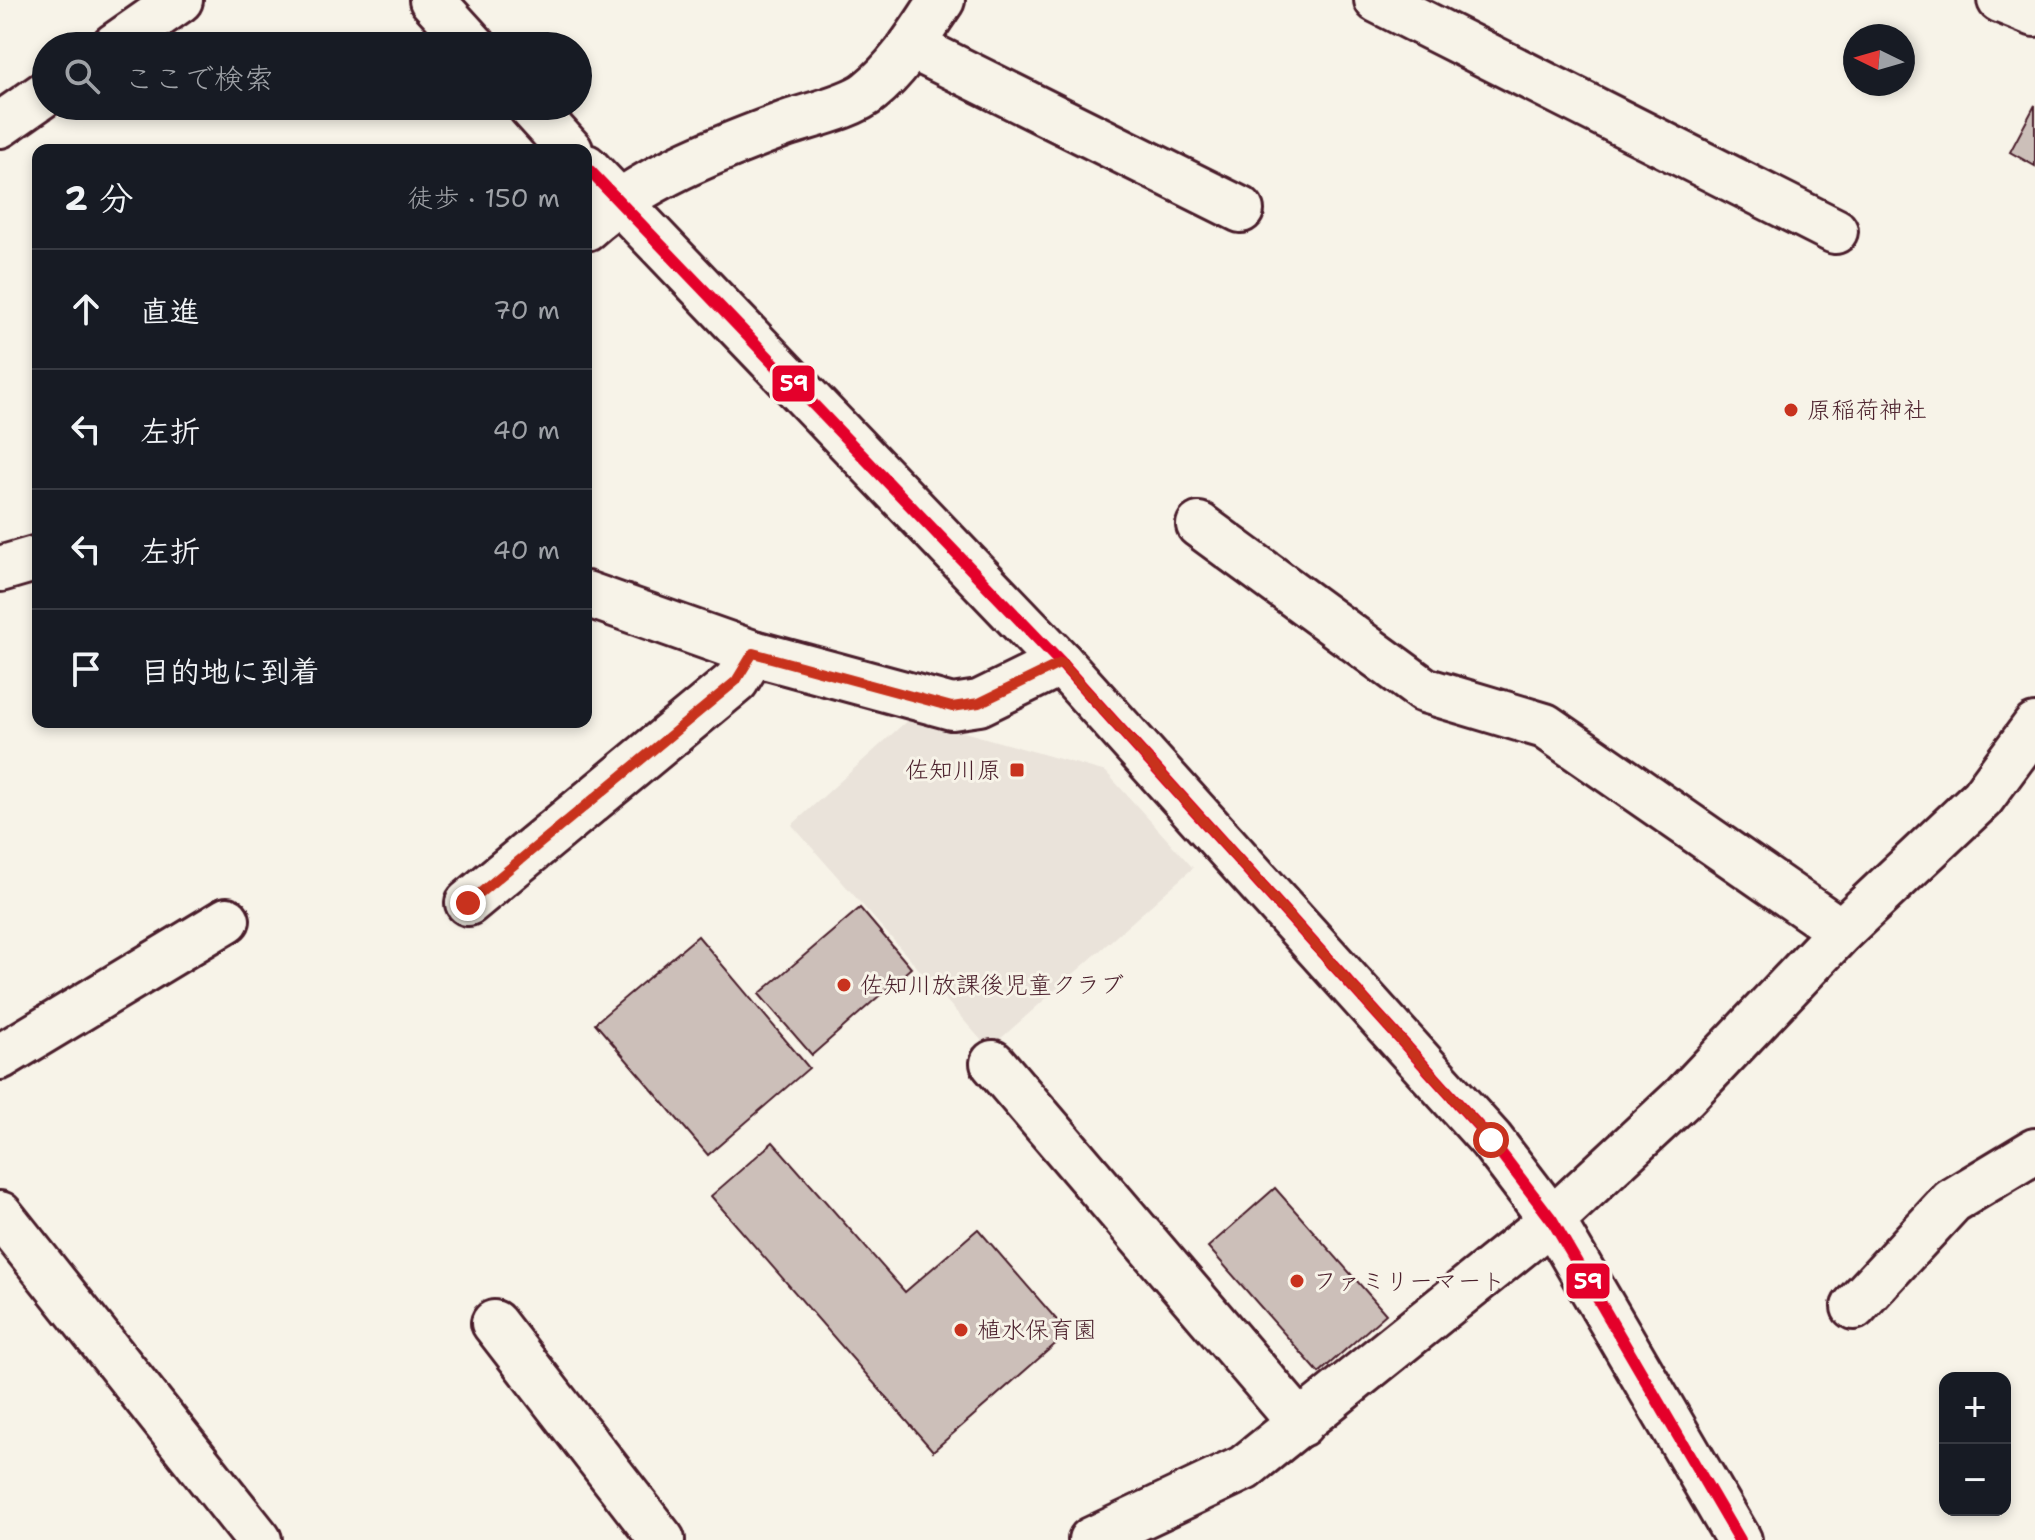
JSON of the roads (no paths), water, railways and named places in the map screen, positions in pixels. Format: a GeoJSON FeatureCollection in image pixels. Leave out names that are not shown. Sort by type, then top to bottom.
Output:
{"type":"FeatureCollection","features":[{"type":"Feature","properties":{"kind":"street"},"geometry":{"type":"LineString","coordinates":[[134,32],[180,0]]}},
{"type":"Feature","properties":{"kind":"street"},"geometry":{"type":"LineString","coordinates":[[432,0],[461,32]]}},
{"type":"Feature","properties":{"kind":"street"},"geometry":{"type":"LineString","coordinates":[[602,214],[672,172],[759,134],[868,94],[911,46],[942,0]]}},
{"type":"Feature","properties":{"kind":"street"},"geometry":{"type":"LineString","coordinates":[[1377,0],[1835,231]]}},
{"type":"Feature","properties":{"kind":"street"},"geometry":{"type":"LineString","coordinates":[[2000,0],[2035,14]]}},
{"type":"Feature","properties":{"kind":"street"},"geometry":{"type":"LineString","coordinates":[[911,46],[1241,210]]}},
{"type":"Feature","properties":{"kind":"street"},"geometry":{"type":"LineString","coordinates":[[0,125],[32,103]]}},
{"type":"Feature","properties":{"kind":"street"},"geometry":{"type":"LineString","coordinates":[[543,120],[565,144]]}},
{"type":"Feature","properties":{"kind":"street"},"geometry":{"type":"LineString","coordinates":[[592,185],[602,214],[1061,663],[1491,1140],[1552,1220],[1739,1540]]}},
{"type":"Feature","properties":{"kind":"street"},"geometry":{"type":"LineString","coordinates":[[1199,525],[1424,690],[1545,726],[1841,931]]}},
{"type":"Feature","properties":{"kind":"street"},"geometry":{"type":"LineString","coordinates":[[0,569],[32,560]]}},
{"type":"Feature","properties":{"kind":"street"},"geometry":{"type":"LineString","coordinates":[[592,596],[753,653],[952,707],[979,703],[1061,663]]}},
{"type":"Feature","properties":{"kind":"street"},"geometry":{"type":"LineString","coordinates":[[468,903],[736,681],[753,653]]}},
{"type":"Feature","properties":{"kind":"street"},"geometry":{"type":"LineString","coordinates":[[1091,1540],[1244,1468],[1552,1220],[1685,1096],[1841,931],[1982,798],[2029,748]]}},
{"type":"Feature","properties":{"kind":"street"},"geometry":{"type":"LineString","coordinates":[[0,1057],[227,920]]}},
{"type":"Feature","properties":{"kind":"street"},"geometry":{"type":"LineString","coordinates":[[993,1063],[1301,1424]]}},
{"type":"Feature","properties":{"kind":"street"},"geometry":{"type":"LineString","coordinates":[[1854,1307],[1952,1201],[2035,1151]]}},
{"type":"Feature","properties":{"kind":"street"},"geometry":{"type":"LineString","coordinates":[[0,1214],[259,1540]]}},
{"type":"Feature","properties":{"kind":"street"},"geometry":{"type":"LineString","coordinates":[[494,1323],[662,1540]]}},
{"type":"Feature","properties":{"kind":"place","name":"原稲荷神社"},"geometry":{"type":"Point","coordinates":[1791,410]}},
{"type":"Feature","properties":{"kind":"place","name":"佐知川原"},"geometry":{"type":"Point","coordinates":[1017,770]}},
{"type":"Feature","properties":{"kind":"place","name":"佐知川放課後児童クラブ"},"geometry":{"type":"Point","coordinates":[844,985]}},
{"type":"Feature","properties":{"kind":"place","name":"ファミリーマート"},"geometry":{"type":"Point","coordinates":[1297,1281]}},
{"type":"Feature","properties":{"kind":"place","name":"植水保育園"},"geometry":{"type":"Point","coordinates":[961,1330]}}]}
